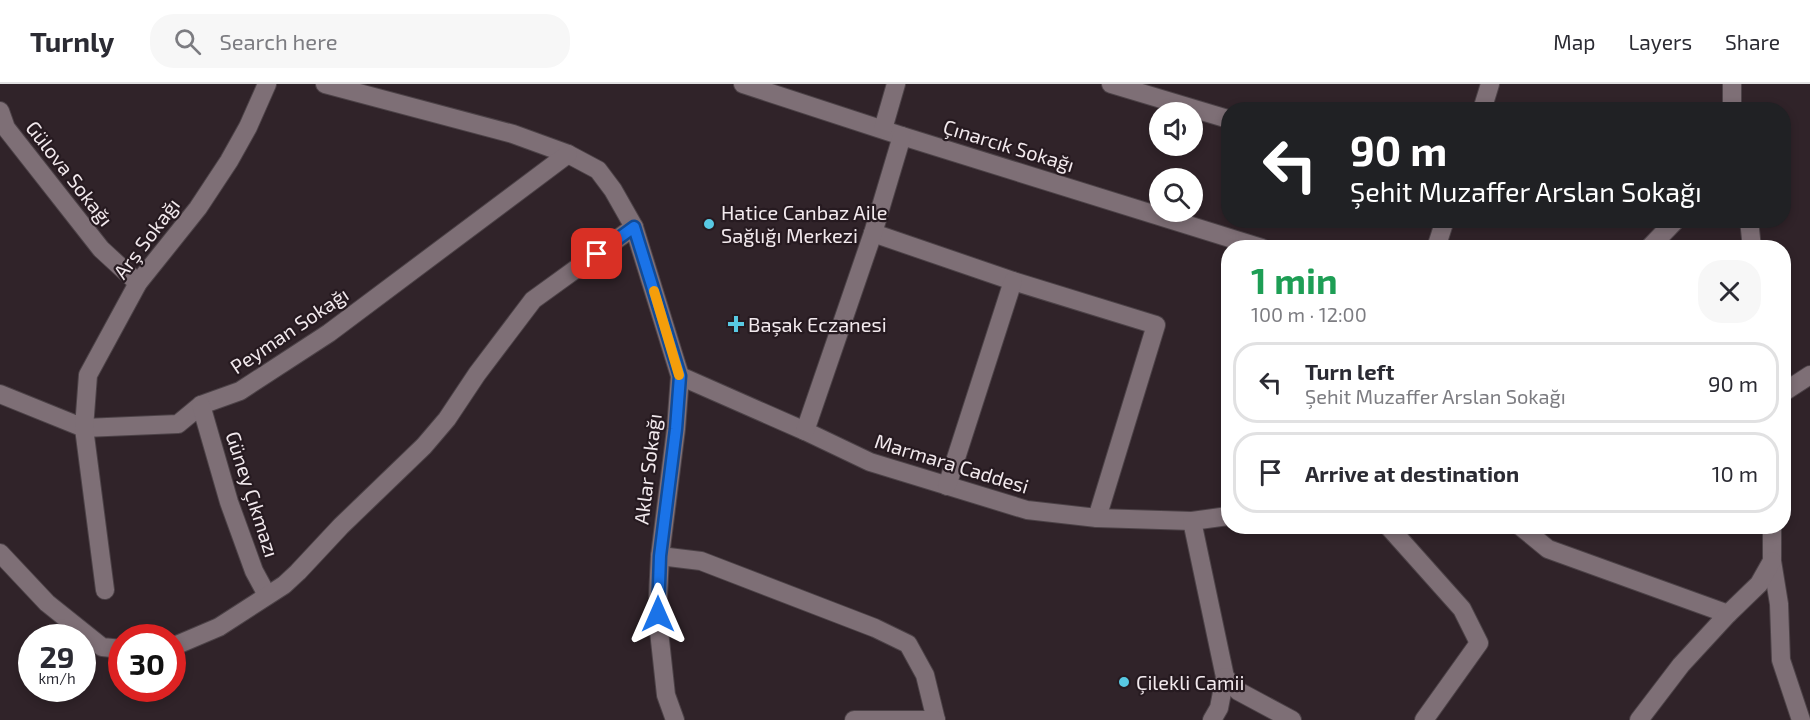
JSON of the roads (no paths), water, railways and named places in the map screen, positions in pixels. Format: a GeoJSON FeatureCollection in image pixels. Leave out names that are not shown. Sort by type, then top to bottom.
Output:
{"type":"FeatureCollection","features":[{"type":"Feature","properties":{"kind":"street","name":"Arş Sokağı"},"geometry":{"type":"LineString","coordinates":[[105,590],[84,428],[88,375],[138,283],[198,208],[229,161],[248,127],[267,84]]}},
{"type":"Feature","properties":{"kind":"street","name":"Aklar Sokağı"},"geometry":{"type":"LineString","coordinates":[[325,84],[513,135],[568,154],[598,170],[613,190],[634,227],[680,376],[676,429],[660,556],[658,596],[659,632],[666,695],[675,720]]}},
{"type":"Feature","properties":{"kind":"street","name":"Çınarcık Sokağı"},"geometry":{"type":"LineString","coordinates":[[743,84],[1236,240]]}},
{"type":"Feature","properties":{"kind":"street"},"geometry":{"type":"LineString","coordinates":[[883,129],[896,84]]}},
{"type":"Feature","properties":{"kind":"street"},"geometry":{"type":"LineString","coordinates":[[1112,84],[1221,117]]}},
{"type":"Feature","properties":{"kind":"street"},"geometry":{"type":"LineString","coordinates":[[1484,102],[1490,84]]}},
{"type":"Feature","properties":{"kind":"street"},"geometry":{"type":"LineString","coordinates":[[1732,84],[1732,102]]}},
{"type":"Feature","properties":{"kind":"street","name":"Gülova Sokağı"},"geometry":{"type":"LineString","coordinates":[[0,111],[6,128],[101,249],[138,283]]}},
{"type":"Feature","properties":{"kind":"street"},"geometry":{"type":"LineString","coordinates":[[805,431],[873,233],[902,136]]}},
{"type":"Feature","properties":{"kind":"street","name":"Peyman Sokağı"},"geometry":{"type":"LineString","coordinates":[[0,394],[84,428],[178,424],[201,405],[240,391],[329,333],[568,154]]}},
{"type":"Feature","properties":{"kind":"street"},"geometry":{"type":"LineString","coordinates":[[186,641],[219,627],[284,585],[424,446],[447,419],[477,374],[533,300],[634,227]]}},
{"type":"Feature","properties":{"kind":"street"},"geometry":{"type":"LineString","coordinates":[[1657,240],[1668,228]]}},
{"type":"Feature","properties":{"kind":"street"},"geometry":{"type":"LineString","coordinates":[[873,233],[1014,281],[1156,325],[1097,518]]}},
{"type":"Feature","properties":{"kind":"street"},"geometry":{"type":"LineString","coordinates":[[947,486],[1014,281]]}},
{"type":"Feature","properties":{"kind":"street"},"geometry":{"type":"LineString","coordinates":[[1791,387],[1810,375]]}},
{"type":"Feature","properties":{"kind":"street","name":"Marmara Caddesi"},"geometry":{"type":"LineString","coordinates":[[680,376],[870,462],[1027,510],[1097,518],[1192,521],[1221,517]]}},
{"type":"Feature","properties":{"kind":"street","name":"Güney Çıkmazı"},"geometry":{"type":"LineString","coordinates":[[201,405],[254,572],[267,595]]}},
{"type":"Feature","properties":{"kind":"street"},"geometry":{"type":"LineString","coordinates":[[1192,521],[1226,677],[1219,708],[1212,720]]}},
{"type":"Feature","properties":{"kind":"street"},"geometry":{"type":"LineString","coordinates":[[1395,534],[1462,609],[1479,643],[1424,720]]}},
{"type":"Feature","properties":{"kind":"street"},"geometry":{"type":"LineString","coordinates":[[1530,534],[1548,549],[1728,614]]}},
{"type":"Feature","properties":{"kind":"street"},"geometry":{"type":"LineString","coordinates":[[1772,534],[1772,561],[1779,604],[1781,660],[1801,720]]}},
{"type":"Feature","properties":{"kind":"street"},"geometry":{"type":"LineString","coordinates":[[0,553],[47,603],[102,647],[108,648]]}},
{"type":"Feature","properties":{"kind":"street"},"geometry":{"type":"LineString","coordinates":[[660,556],[701,561],[875,628],[908,644],[925,675],[936,720],[854,720]]}},
{"type":"Feature","properties":{"kind":"street"},"geometry":{"type":"LineString","coordinates":[[1639,720],[1681,665],[1759,584],[1772,561]]}},
{"type":"Feature","properties":{"kind":"street"},"geometry":{"type":"LineString","coordinates":[[1226,677],[1238,691],[1292,720]]}},
{"type":"Feature","properties":{"kind":"place","name":"Hatice Canbaz Aile Sağlığı Merkezi"},"geometry":{"type":"Point","coordinates":[709,224]}},
{"type":"Feature","properties":{"kind":"place","name":"Başak Eczanesi"},"geometry":{"type":"Point","coordinates":[736,324]}},
{"type":"Feature","properties":{"kind":"place","name":"Çilekli Camii"},"geometry":{"type":"Point","coordinates":[1124,682]}}]}
